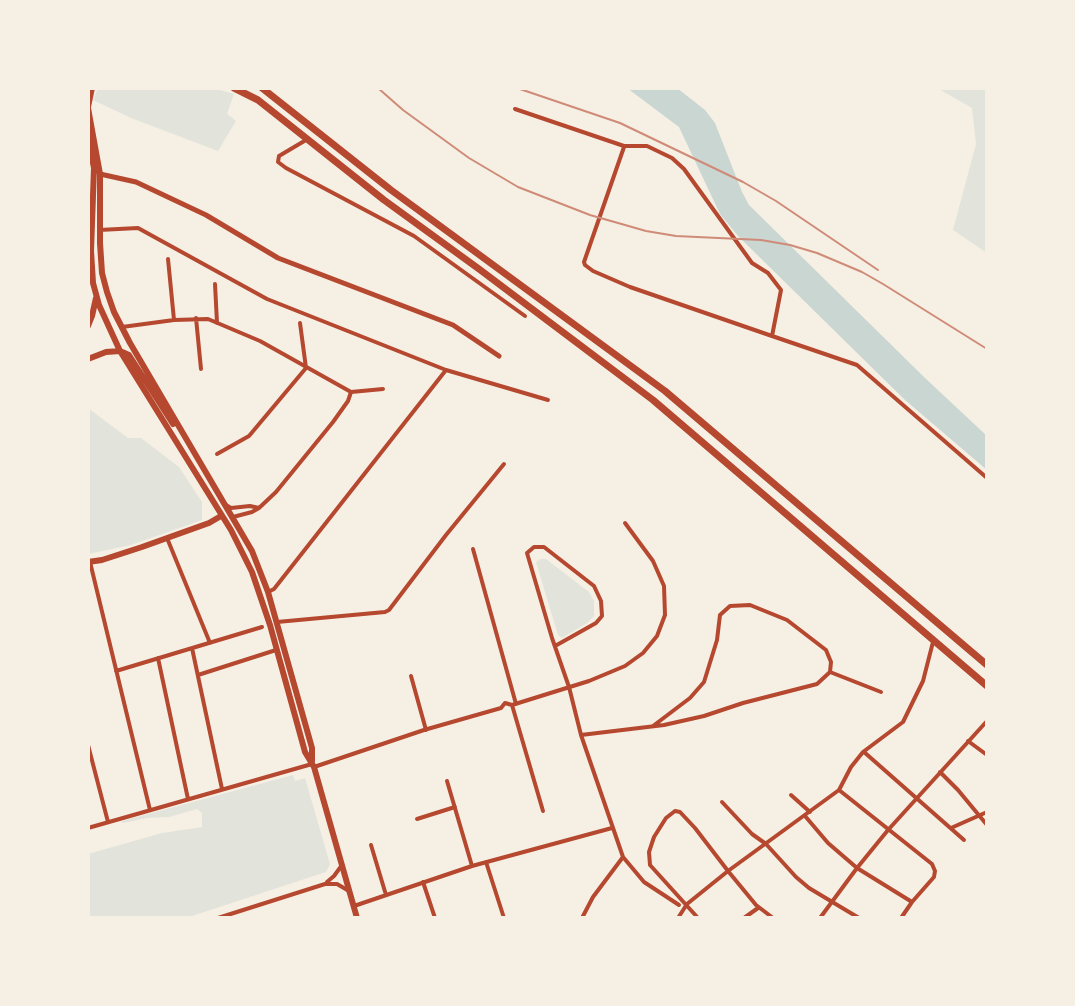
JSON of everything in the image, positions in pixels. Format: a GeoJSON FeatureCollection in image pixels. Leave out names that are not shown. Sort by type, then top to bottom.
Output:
{"type":"FeatureCollection","features":[{"type":"Feature","properties":{"kind":"main road"},"geometry":{"type":"LineString","coordinates":[[92,88],[88,108],[100,174],[102,273],[114,312],[252,551],[268,592],[270,625],[276,650],[305,752],[313,766]]}},
{"type":"Feature","properties":{"kind":"main road"},"geometry":{"type":"LineString","coordinates":[[234,88],[258,100],[384,200],[653,400],[987,686]]}},
{"type":"Feature","properties":{"kind":"main road"},"geometry":{"type":"LineString","coordinates":[[262,88],[403,199],[665,391],[986,662]]}},
{"type":"Feature","properties":{"kind":"main road"},"geometry":{"type":"LineString","coordinates":[[308,139],[316,129]]}},
{"type":"Feature","properties":{"kind":"main road"},"geometry":{"type":"LineString","coordinates":[[88,138],[94,168],[90,195],[96,294],[120,351],[231,530],[252,572],[312,748],[313,766],[357,918]]}},
{"type":"Feature","properties":{"kind":"main road"},"geometry":{"type":"LineString","coordinates":[[88,326],[96,294]]}},
{"type":"Feature","properties":{"kind":"main road"},"geometry":{"type":"LineString","coordinates":[[88,359],[120,351],[129,355],[172,421],[182,431]]}},
{"type":"Feature","properties":{"kind":"main road"},"geometry":{"type":"LineString","coordinates":[[221,516],[223,501]]}},
{"type":"Feature","properties":{"kind":"main road"},"geometry":{"type":"LineString","coordinates":[[89,562],[209,523],[221,516]]}},
{"type":"Feature","properties":{"kind":"street"},"geometry":{"type":"LineString","coordinates":[[515,109],[624,146],[647,146],[672,158],[684,169],[752,263],[768,273],[781,290],[772,336]]}},
{"type":"Feature","properties":{"kind":"street"},"geometry":{"type":"LineString","coordinates":[[308,139],[279,156],[278,162],[414,236],[525,316]]}},
{"type":"Feature","properties":{"kind":"street"},"geometry":{"type":"LineString","coordinates":[[624,146],[585,265],[630,287],[857,365],[987,478]]}},
{"type":"Feature","properties":{"kind":"street"},"geometry":{"type":"LineString","coordinates":[[100,174],[136,182],[206,215],[278,258],[453,325],[499,356]]}},
{"type":"Feature","properties":{"kind":"street"},"geometry":{"type":"LineString","coordinates":[[99,230],[138,228],[267,299],[446,370],[548,400]]}},
{"type":"Feature","properties":{"kind":"street"},"geometry":{"type":"LineString","coordinates":[[168,259],[174,320]]}},
{"type":"Feature","properties":{"kind":"street"},"geometry":{"type":"LineString","coordinates":[[215,284],[217,323]]}},
{"type":"Feature","properties":{"kind":"street"},"geometry":{"type":"LineString","coordinates":[[88,288],[96,294]]}},
{"type":"Feature","properties":{"kind":"street"},"geometry":{"type":"LineString","coordinates":[[196,318],[201,369]]}},
{"type":"Feature","properties":{"kind":"street"},"geometry":{"type":"LineString","coordinates":[[122,327],[208,319],[260,341],[351,392],[383,389]]}},
{"type":"Feature","properties":{"kind":"street"},"geometry":{"type":"LineString","coordinates":[[217,454],[249,436],[306,368],[300,323]]}},
{"type":"Feature","properties":{"kind":"street"},"geometry":{"type":"LineString","coordinates":[[268,592],[274,589],[446,370]]}},
{"type":"Feature","properties":{"kind":"street"},"geometry":{"type":"LineString","coordinates":[[233,517],[259,508],[276,492],[333,422],[351,392]]}},
{"type":"Feature","properties":{"kind":"street"},"geometry":{"type":"LineString","coordinates":[[116,671],[270,625],[389,610],[504,464]]}},
{"type":"Feature","properties":{"kind":"street"},"geometry":{"type":"LineString","coordinates":[[223,501],[231,508],[259,508]]}},
{"type":"Feature","properties":{"kind":"street"},"geometry":{"type":"LineString","coordinates":[[88,828],[313,766],[501,708],[507,710],[514,704],[625,666],[643,653],[657,636],[665,615],[664,586],[653,561],[625,523]]}},
{"type":"Feature","properties":{"kind":"street"},"geometry":{"type":"LineString","coordinates":[[167,537],[210,643]]}},
{"type":"Feature","properties":{"kind":"street"},"geometry":{"type":"LineString","coordinates":[[555,646],[596,623],[602,616],[601,601],[594,586],[544,547],[534,547],[527,553],[581,735],[623,857],[644,882],[679,905]]}},
{"type":"Feature","properties":{"kind":"street"},"geometry":{"type":"LineString","coordinates":[[473,549],[543,811]]}},
{"type":"Feature","properties":{"kind":"street"},"geometry":{"type":"LineString","coordinates":[[89,562],[150,810]]}},
{"type":"Feature","properties":{"kind":"street"},"geometry":{"type":"LineString","coordinates":[[581,735],[653,726],[704,716],[817,684],[830,672],[831,662],[826,650],[787,620],[750,605],[730,606],[720,615],[717,640],[704,682],[690,698],[653,726]]}},
{"type":"Feature","properties":{"kind":"street"},"geometry":{"type":"LineString","coordinates":[[678,918],[687,904],[728,871],[839,790],[863,752],[903,722],[923,681],[933,642]]}},
{"type":"Feature","properties":{"kind":"street"},"geometry":{"type":"LineString","coordinates":[[192,648],[222,789]]}},
{"type":"Feature","properties":{"kind":"street"},"geometry":{"type":"LineString","coordinates":[[198,675],[276,650]]}},
{"type":"Feature","properties":{"kind":"street"},"geometry":{"type":"LineString","coordinates":[[158,658],[188,799]]}},
{"type":"Feature","properties":{"kind":"street"},"geometry":{"type":"LineString","coordinates":[[830,672],[881,692]]}},
{"type":"Feature","properties":{"kind":"street"},"geometry":{"type":"LineString","coordinates":[[411,676],[426,730]]}},
{"type":"Feature","properties":{"kind":"street"},"geometry":{"type":"LineString","coordinates":[[820,918],[888,830],[987,721]]}},
{"type":"Feature","properties":{"kind":"street"},"geometry":{"type":"LineString","coordinates":[[968,741],[987,755]]}},
{"type":"Feature","properties":{"kind":"street"},"geometry":{"type":"LineString","coordinates":[[88,745],[108,822]]}},
{"type":"Feature","properties":{"kind":"street"},"geometry":{"type":"LineString","coordinates":[[863,752],[964,840]]}},
{"type":"Feature","properties":{"kind":"street"},"geometry":{"type":"LineString","coordinates":[[940,772],[987,825]]}},
{"type":"Feature","properties":{"kind":"street"},"geometry":{"type":"LineString","coordinates":[[447,781],[472,866]]}},
{"type":"Feature","properties":{"kind":"street"},"geometry":{"type":"LineString","coordinates":[[839,790],[932,864],[934,877],[901,918]]}},
{"type":"Feature","properties":{"kind":"street"},"geometry":{"type":"LineString","coordinates":[[791,795],[810,812]]}},
{"type":"Feature","properties":{"kind":"street"},"geometry":{"type":"LineString","coordinates":[[722,802],[802,883],[859,918]]}},
{"type":"Feature","properties":{"kind":"street"},"geometry":{"type":"LineString","coordinates":[[417,819],[455,807]]}},
{"type":"Feature","properties":{"kind":"street"},"geometry":{"type":"LineString","coordinates":[[698,918],[650,865],[649,852],[654,837],[666,818],[675,811],[680,812],[695,828],[759,907],[773,918]]}},
{"type":"Feature","properties":{"kind":"street"},"geometry":{"type":"LineString","coordinates":[[951,828],[987,812]]}},
{"type":"Feature","properties":{"kind":"street"},"geometry":{"type":"LineString","coordinates":[[805,816],[828,843],[857,868],[912,902]]}},
{"type":"Feature","properties":{"kind":"street"},"geometry":{"type":"LineString","coordinates":[[354,906],[472,866],[612,828]]}},
{"type":"Feature","properties":{"kind":"street"},"geometry":{"type":"LineString","coordinates":[[371,845],[386,895]]}},
{"type":"Feature","properties":{"kind":"street"},"geometry":{"type":"LineString","coordinates":[[582,918],[593,897],[623,857]]}},
{"type":"Feature","properties":{"kind":"street"},"geometry":{"type":"LineString","coordinates":[[486,862],[504,918]]}},
{"type":"Feature","properties":{"kind":"street"},"geometry":{"type":"LineString","coordinates":[[325,884],[342,865]]}},
{"type":"Feature","properties":{"kind":"street"},"geometry":{"type":"LineString","coordinates":[[423,882],[435,918]]}},
{"type":"Feature","properties":{"kind":"street"},"geometry":{"type":"LineString","coordinates":[[218,918],[325,884],[337,884],[349,891]]}},
{"type":"Feature","properties":{"kind":"street"},"geometry":{"type":"LineString","coordinates":[[744,918],[759,907]]}},
{"type":"Feature","properties":{"kind":"shaded area"},"geometry":{"type":"Polygon","coordinates":[[[98,88],[214,88],[234,94],[227,114],[236,121],[218,151],[93,100],[98,88]]]}},
{"type":"Feature","properties":{"kind":"shaded area"},"geometry":{"type":"Polygon","coordinates":[[[627,88],[677,88],[705,110],[715,123],[749,205],[987,436],[987,470],[905,400],[738,236],[720,214],[679,127],[627,88]]]}},
{"type":"Feature","properties":{"kind":"shaded area"},"geometry":{"type":"Polygon","coordinates":[[[937,88],[987,88],[987,253],[953,230],[976,144],[972,108],[937,88]]]}},
{"type":"Feature","properties":{"kind":"shaded area"},"geometry":{"type":"Polygon","coordinates":[[[88,408],[128,438],[141,438],[179,467],[202,502],[202,520],[131,545],[88,554],[88,408]]]}},
{"type":"Feature","properties":{"kind":"shaded area"},"geometry":{"type":"Polygon","coordinates":[[[546,559],[589,592],[594,601],[594,616],[562,638],[558,635],[536,562],[546,559]]]}},
{"type":"Feature","properties":{"kind":"shaded area"},"geometry":{"type":"Polygon","coordinates":[[[293,775],[295,781],[305,778],[330,864],[326,872],[186,918],[88,918],[88,854],[162,833],[202,827],[202,813],[197,809],[169,817],[122,821],[293,775]]]}},
{"type":"Feature","properties":{"kind":"railway"},"geometry":{"type":"LineString","coordinates":[[378,88],[469,158],[518,187],[590,215],[646,231],[676,236],[761,240],[817,253],[862,272],[987,349]]}},
{"type":"Feature","properties":{"kind":"railway"},"geometry":{"type":"LineString","coordinates":[[517,88],[620,123],[743,182],[878,270]]}}]}
